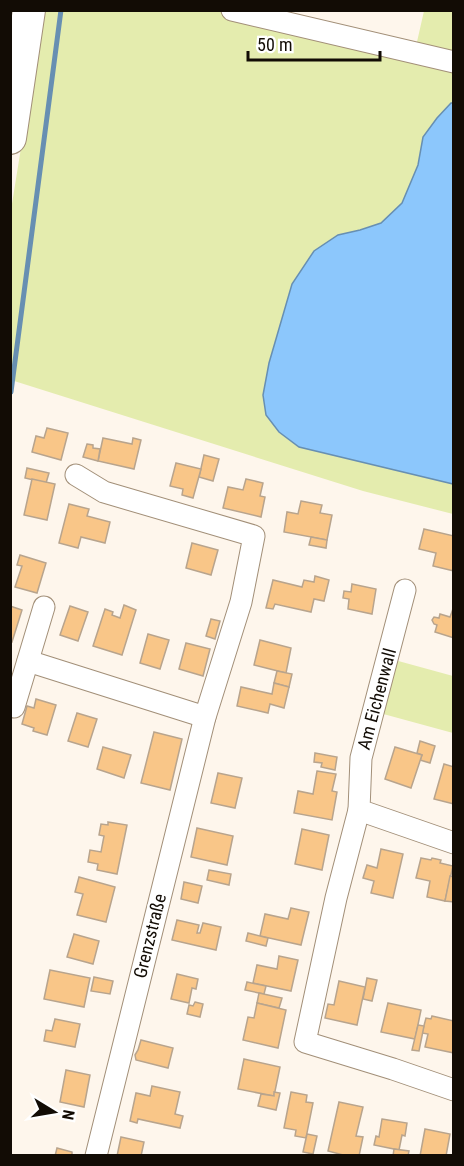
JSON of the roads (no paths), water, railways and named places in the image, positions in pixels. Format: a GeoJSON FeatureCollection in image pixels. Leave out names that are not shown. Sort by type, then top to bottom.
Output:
{"type":"FeatureCollection","features":[{"type":"Feature","properties":{"kind":"highway"},"geometry":{"type":"LineString","coordinates":[[10,138],[29,10]]}},
{"type":"Feature","properties":{"kind":"street"},"geometry":{"type":"LineString","coordinates":[[232,10],[453,62]]}},
{"type":"Feature","properties":{"kind":"street","name":"Grenzstraße"},"geometry":{"type":"LineString","coordinates":[[76,475],[104,492],[254,536],[241,602],[205,717],[96,1155]]}},
{"type":"Feature","properties":{"kind":"street","name":"Am Eichenwall"},"geometry":{"type":"LineString","coordinates":[[405,590],[362,759],[359,810],[336,898],[305,1042],[453,1090]]}},
{"type":"Feature","properties":{"kind":"street"},"geometry":{"type":"LineString","coordinates":[[14,706],[44,607]]}},
{"type":"Feature","properties":{"kind":"street"},"geometry":{"type":"LineString","coordinates":[[28,661],[205,717]]}},
{"type":"Feature","properties":{"kind":"street"},"geometry":{"type":"LineString","coordinates":[[359,810],[453,843]]}},
{"type":"Feature","properties":{"kind":"water"},"geometry":{"type":"Polygon","coordinates":[[[451,103],[454,103],[453,484],[299,447],[279,432],[266,415],[263,395],[269,363],[292,284],[314,251],[338,235],[381,223],[402,203],[418,165],[423,137],[451,103]]]}},
{"type":"Feature","properties":{"kind":"waterway"},"geometry":{"type":"LineString","coordinates":[[11,392],[61,10]]}}]}
